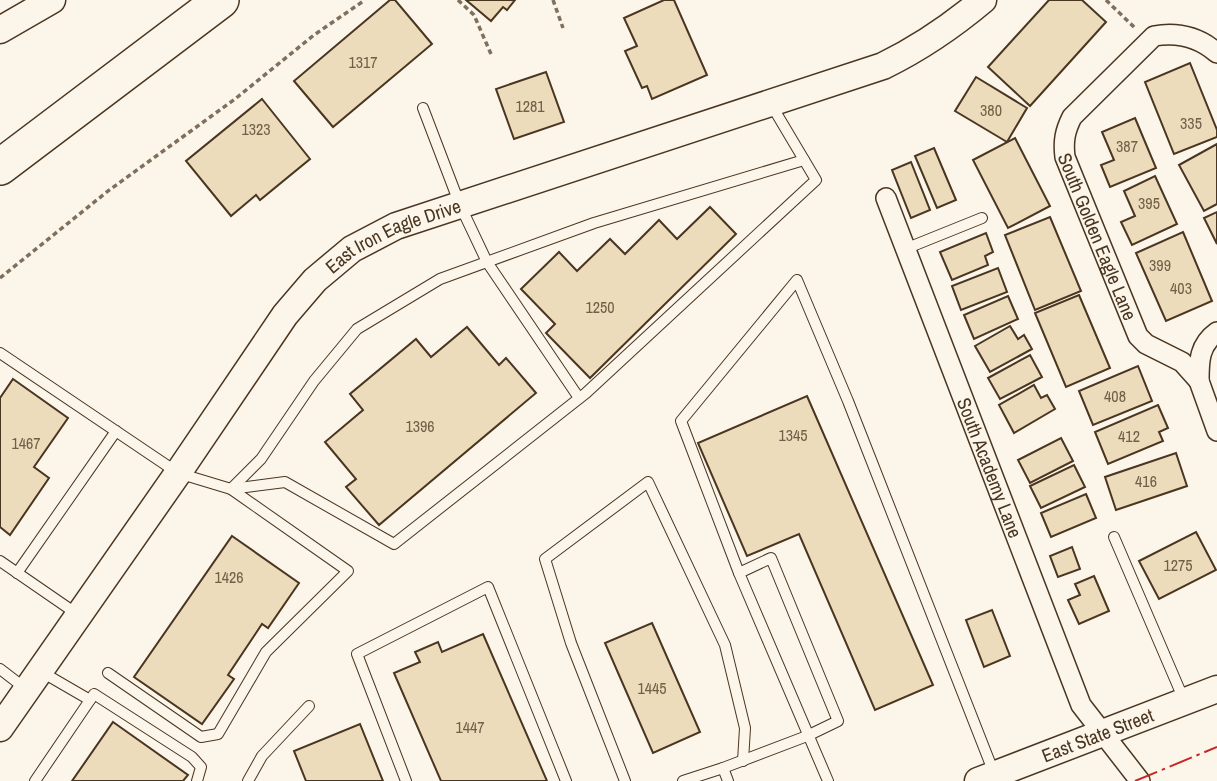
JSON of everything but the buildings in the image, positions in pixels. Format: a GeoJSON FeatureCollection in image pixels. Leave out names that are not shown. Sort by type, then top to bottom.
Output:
{"type":"FeatureCollection","features":[{"type":"Feature","properties":{"kind":"highway"},"geometry":{"type":"LineString","coordinates":[[0,167],[221,0]]}},
{"type":"Feature","properties":{"kind":"street"},"geometry":{"type":"LineString","coordinates":[[0,30],[52,0]]}},
{"type":"Feature","properties":{"kind":"street","name":"East Iron Eagle Drive"},"geometry":{"type":"LineString","coordinates":[[0,728],[285,315],[315,280],[352,249],[396,226],[883,66],[954,25],[983,0]]}},
{"type":"Feature","properties":{"kind":"street"},"geometry":{"type":"LineString","coordinates":[[1150,41],[1154,36],[1181,35],[1199,41],[1217,53]]}},
{"type":"Feature","properties":{"kind":"street","name":"South Golden Eagle Lane"},"geometry":{"type":"LineString","coordinates":[[1150,41],[1072,117],[1066,129],[1065,157],[1138,336],[1146,344],[1182,362],[1199,382]]}},
{"type":"Feature","properties":{"kind":"street","name":"South Academy Lane"},"geometry":{"type":"LineString","coordinates":[[886,198],[1081,705],[1140,781]]}},
{"type":"Feature","properties":{"kind":"street","name":"South Golden Eagle Lane"},"geometry":{"type":"LineString","coordinates":[[1217,332],[1203,344],[1199,358],[1199,382],[1217,431]]}},
{"type":"Feature","properties":{"kind":"street","name":"East State Street"},"geometry":{"type":"LineString","coordinates":[[987,778],[1217,689]]}},
{"type":"Feature","properties":{"kind":"lane"},"geometry":{"type":"LineString","coordinates":[[231,489],[285,482],[394,544],[579,398],[816,180],[771,104]]}},
{"type":"Feature","properties":{"kind":"lane"},"geometry":{"type":"LineString","coordinates":[[423,107],[460,205],[487,262],[579,398]]}},
{"type":"Feature","properties":{"kind":"lane"},"geometry":{"type":"LineString","coordinates":[[231,489],[261,459],[314,381],[357,329],[440,279],[594,223],[804,160]]}},
{"type":"Feature","properties":{"kind":"lane"},"geometry":{"type":"LineString","coordinates":[[905,249],[982,218]]}},
{"type":"Feature","properties":{"kind":"lane"},"geometry":{"type":"LineString","coordinates":[[828,781],[738,572],[681,421],[797,280],[848,401],[987,778]]}},
{"type":"Feature","properties":{"kind":"lane"},"geometry":{"type":"LineString","coordinates":[[0,352],[178,473],[231,489],[348,571],[266,652],[218,734],[201,737],[108,673]]}},
{"type":"Feature","properties":{"kind":"lane"},"geometry":{"type":"LineString","coordinates":[[17,572],[116,431]]}},
{"type":"Feature","properties":{"kind":"lane"},"geometry":{"type":"LineString","coordinates":[[625,781],[571,643],[545,559],[648,482],[725,645],[745,728],[743,761]]}},
{"type":"Feature","properties":{"kind":"lane"},"geometry":{"type":"LineString","coordinates":[[1114,537],[1185,701]]}},
{"type":"Feature","properties":{"kind":"lane"},"geometry":{"type":"LineString","coordinates":[[683,781],[743,761],[838,721],[771,558],[738,572]]}},
{"type":"Feature","properties":{"kind":"lane"},"geometry":{"type":"LineString","coordinates":[[0,561],[78,614]]}},
{"type":"Feature","properties":{"kind":"lane"},"geometry":{"type":"LineString","coordinates":[[407,781],[357,654],[488,587],[566,781]]}},
{"type":"Feature","properties":{"kind":"lane"},"geometry":{"type":"LineString","coordinates":[[0,669],[90,700]]}},
{"type":"Feature","properties":{"kind":"lane"},"geometry":{"type":"LineString","coordinates":[[35,781],[94,694],[192,757],[201,767],[197,781]]}},
{"type":"Feature","properties":{"kind":"lane"},"geometry":{"type":"LineString","coordinates":[[248,781],[262,756],[309,706]]}},
{"type":"Feature","properties":{"kind":"lane"},"geometry":{"type":"LineString","coordinates":[[723,768],[728,781]]}},
{"type":"Feature","properties":{"kind":"path"},"geometry":{"type":"LineString","coordinates":[[0,278],[108,191],[235,99],[314,35],[365,0]]}},
{"type":"Feature","properties":{"kind":"path"},"geometry":{"type":"LineString","coordinates":[[458,0],[474,15],[491,54]]}},
{"type":"Feature","properties":{"kind":"path"},"geometry":{"type":"LineString","coordinates":[[553,0],[563,28]]}},
{"type":"Feature","properties":{"kind":"path"},"geometry":{"type":"LineString","coordinates":[[1105,0],[1150,41]]}},
{"type":"Feature","properties":{"kind":"power"},"geometry":{"type":"LineString","coordinates":[[1135,781],[1217,747]]}}]}
